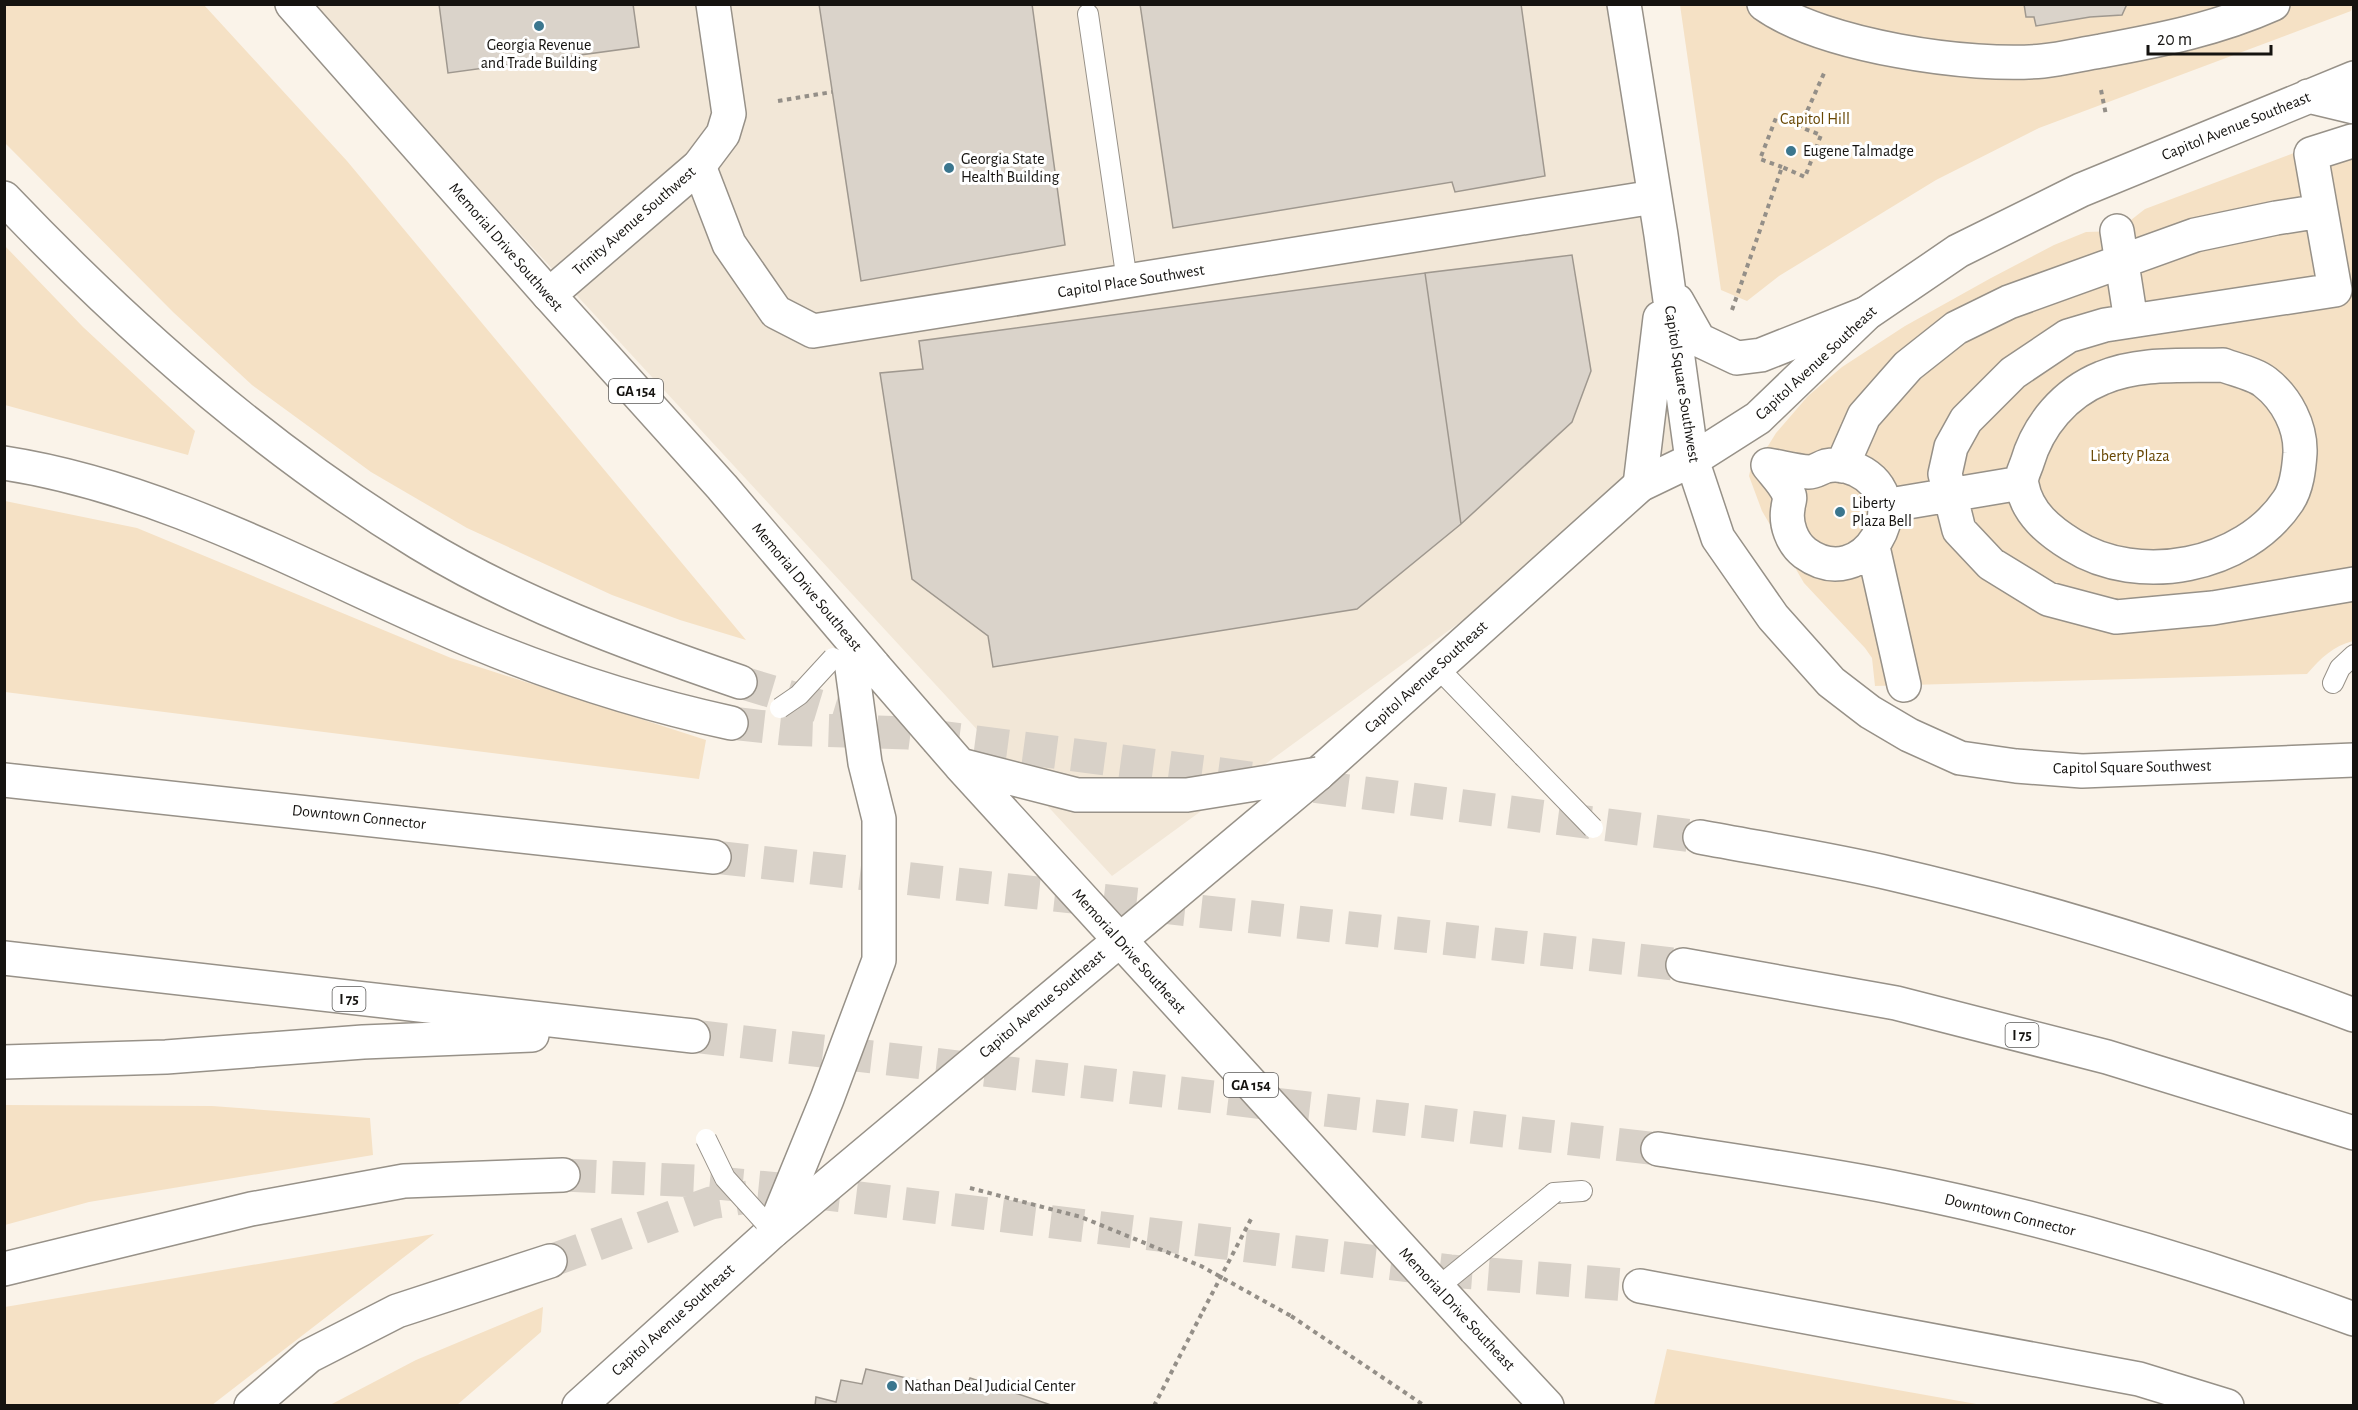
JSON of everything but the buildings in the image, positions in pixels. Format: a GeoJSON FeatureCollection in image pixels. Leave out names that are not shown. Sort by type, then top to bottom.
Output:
{"type":"FeatureCollection","features":[{"type":"Feature","properties":{"kind":"main road","name":"Memorial Drive Southwest"},"geometry":{"type":"LineString","coordinates":[[292,4],[722,487]]}},
{"type":"Feature","properties":{"kind":"main road","name":"Trinity Avenue Southwest"},"geometry":{"type":"LineString","coordinates":[[549,295],[699,166],[723,134],[729,114],[713,4]]}},
{"type":"Feature","properties":{"kind":"main road","name":"Capitol Square Southwest"},"geometry":{"type":"LineString","coordinates":[[1624,4],[1692,460],[1718,538],[1773,617],[1831,682],[1870,712],[1909,735],[1960,758],[2016,766],[2082,771],[2354,760]]}},
{"type":"Feature","properties":{"kind":"main road"},"geometry":{"type":"LineString","coordinates":[[1764,4],[1777,14],[1840,38],[1916,54],[2042,61],[2178,38],[2231,23],[2273,4]]}},
{"type":"Feature","properties":{"kind":"main road","name":"Capitol Avenue Southeast"},"geometry":{"type":"LineString","coordinates":[[579,1406],[773,1231],[1318,774],[1640,485],[1692,460],[1758,418],[1867,313],[1958,251],[2023,217],[2081,190],[2354,78]]}},
{"type":"Feature","properties":{"kind":"main road"},"geometry":{"type":"LineString","coordinates":[[2308,96],[2354,107]]}},
{"type":"Feature","properties":{"kind":"main road"},"geometry":{"type":"LineString","coordinates":[[2352,141],[2311,154],[2335,290],[2105,325],[2068,336],[2013,373],[1989,394],[1966,420],[1951,447],[1945,474],[1959,530],[1991,564],[2048,598],[2116,617],[2213,608],[2354,584]]}},
{"type":"Feature","properties":{"kind":"main road","name":"Capitol Place Southwest"},"geometry":{"type":"LineString","coordinates":[[699,166],[729,244],[776,312],[813,331],[1654,197]]}},
{"type":"Feature","properties":{"kind":"main road"},"geometry":{"type":"LineString","coordinates":[[4,198],[126,318],[218,398],[353,500],[420,544],[553,612],[674,660],[740,682]]}},
{"type":"Feature","properties":{"kind":"main road"},"geometry":{"type":"LineString","coordinates":[[1842,466],[1864,416],[1908,366],[1956,328],[2120,245],[2195,235],[2321,211]]}},
{"type":"Feature","properties":{"kind":"main road"},"geometry":{"type":"LineString","coordinates":[[2120,245],[2131,321]]}},
{"type":"Feature","properties":{"kind":"main road"},"geometry":{"type":"LineString","coordinates":[[1666,274],[1688,323],[1699,340],[1737,358],[1761,355],[1867,313]]}},
{"type":"Feature","properties":{"kind":"main road"},"geometry":{"type":"LineString","coordinates":[[1640,485],[1666,274]]}},
{"type":"Feature","properties":{"kind":"main road"},"geometry":{"type":"LineString","coordinates":[[2223,365],[2265,382],[2287,406],[2300,437],[2299,471],[2289,500],[2270,521],[2249,540],[2220,556],[2163,566],[2128,566],[2079,549],[2052,532],[2031,510],[2021,483],[2033,442],[2057,406],[2101,378],[2127,370],[2223,365]]}},
{"type":"Feature","properties":{"kind":"main road"},"geometry":{"type":"LineString","coordinates":[[4,463],[103,484],[166,507],[284,556],[477,643],[560,675],[664,708],[731,723]]}},
{"type":"Feature","properties":{"kind":"main road"},"geometry":{"type":"LineString","coordinates":[[1768,465],[1811,472],[1826,466],[1842,466],[1857,470],[1870,479],[1880,491],[1885,520],[1874,547],[1862,556],[1847,562],[1832,563],[1804,552],[1788,526],[1790,496],[1768,465]]}},
{"type":"Feature","properties":{"kind":"main road"},"geometry":{"type":"LineString","coordinates":[[1884,506],[2021,483]]}},
{"type":"Feature","properties":{"kind":"main road","name":"Memorial Drive Southeast"},"geometry":{"type":"LineString","coordinates":[[722,487],[851,655],[960,765],[1547,1406]]}},
{"type":"Feature","properties":{"kind":"main road"},"geometry":{"type":"LineString","coordinates":[[1874,547],[1904,686]]}},
{"type":"Feature","properties":{"kind":"main road"},"geometry":{"type":"LineString","coordinates":[[773,1231],[827,1099],[879,960],[879,819],[866,763],[851,655]]}},
{"type":"Feature","properties":{"kind":"main road"},"geometry":{"type":"LineString","coordinates":[[4,761],[204,800]]}},
{"type":"Feature","properties":{"kind":"main road"},"geometry":{"type":"LineString","coordinates":[[960,765],[1077,795],[1187,795],[1318,774]]}},
{"type":"Feature","properties":{"kind":"main road","name":"Downtown Connector"},"geometry":{"type":"LineString","coordinates":[[4,780],[714,857]]}},
{"type":"Feature","properties":{"kind":"main road"},"geometry":{"type":"LineString","coordinates":[[1700,837],[1892,873],[2051,915],[2169,950],[2354,1015]]}},
{"type":"Feature","properties":{"kind":"main road","name":"I 75"},"geometry":{"type":"LineString","coordinates":[[4,958],[693,1036],[525,1035],[363,1042],[166,1058],[4,1062]]}},
{"type":"Feature","properties":{"kind":"main road","name":"I 75"},"geometry":{"type":"LineString","coordinates":[[1683,965],[1896,1003],[2108,1057],[2354,1133]]}},
{"type":"Feature","properties":{"kind":"main road","name":"Downtown Connector"},"geometry":{"type":"LineString","coordinates":[[1658,1149],[1891,1187],[2023,1217],[2150,1250],[2354,1319]]}},
{"type":"Feature","properties":{"kind":"main road"},"geometry":{"type":"LineString","coordinates":[[4,1269],[251,1209],[404,1181],[563,1175]]}},
{"type":"Feature","properties":{"kind":"main road"},"geometry":{"type":"LineString","coordinates":[[251,1406],[309,1356],[397,1311],[550,1261]]}},
{"type":"Feature","properties":{"kind":"main road"},"geometry":{"type":"LineString","coordinates":[[1640,1286],[2139,1379],[2227,1406]]}},
{"type":"Feature","properties":{"kind":"lane"},"geometry":{"type":"LineString","coordinates":[[1088,14],[1127,281]]}},
{"type":"Feature","properties":{"kind":"lane"},"geometry":{"type":"LineString","coordinates":[[780,708],[851,655]]}},
{"type":"Feature","properties":{"kind":"lane"},"geometry":{"type":"LineString","coordinates":[[2333,683],[2340,668],[2354,655]]}},
{"type":"Feature","properties":{"kind":"lane"},"geometry":{"type":"LineString","coordinates":[[1437,667],[1593,828]]}},
{"type":"Feature","properties":{"kind":"lane"},"geometry":{"type":"LineString","coordinates":[[706,1140],[725,1178],[773,1231]]}},
{"type":"Feature","properties":{"kind":"lane"},"geometry":{"type":"LineString","coordinates":[[1437,1288],[1554,1193],[1582,1191]]}},
{"type":"Feature","properties":{"kind":"path"},"geometry":{"type":"LineString","coordinates":[[1800,127],[1840,38]]}},
{"type":"Feature","properties":{"kind":"path"},"geometry":{"type":"LineString","coordinates":[[778,101],[832,92]]}},
{"type":"Feature","properties":{"kind":"path"},"geometry":{"type":"LineString","coordinates":[[1776,118],[1821,135],[1805,177],[1782,167],[1760,159],[1776,118]]}},
{"type":"Feature","properties":{"kind":"path"},"geometry":{"type":"LineString","coordinates":[[1732,310],[1782,167]]}},
{"type":"Feature","properties":{"kind":"path"},"geometry":{"type":"LineString","coordinates":[[969,1188],[1081,1217],[1201,1266],[1291,1316],[1425,1406]]}},
{"type":"Feature","properties":{"kind":"path"},"geometry":{"type":"LineString","coordinates":[[1154,1406],[1251,1219]]}},
{"type":"Feature","properties":{"kind":"shaded area"},"geometry":{"type":"Polygon","coordinates":[[[309,5],[1623,5],[1692,460],[1610,513],[1112,876],[309,5]]]}},
{"type":"Feature","properties":{"kind":"green space","name":"Capitol Hill"},"geometry":{"type":"Polygon","coordinates":[[[2353,4],[2351,11],[2039,128],[1936,180],[1779,276],[1747,301],[1721,290],[1680,5],[2353,4]]]}},
{"type":"Feature","properties":{"kind":"green space"},"geometry":{"type":"Polygon","coordinates":[[[4,5],[204,5],[347,161],[746,640],[680,620],[612,595],[467,528],[371,472],[252,385],[173,312],[5,143],[4,5]]]}},
{"type":"Feature","properties":{"kind":"green space","name":"Liberty Plaza"},"geometry":{"type":"Polygon","coordinates":[[[2339,136],[2353,141],[2353,641],[2328,653],[2307,674],[1875,686],[1872,658],[1804,583],[1762,511],[1749,476],[1753,458],[1768,446],[1776,433],[1808,396],[1842,367],[1905,326],[1991,278],[2054,245],[2086,232],[2117,231],[2145,209],[2339,136]]]}},
{"type":"Feature","properties":{"kind":"green space"},"geometry":{"type":"Polygon","coordinates":[[[5,246],[83,327],[195,431],[188,455],[5,405],[5,246]]]}},
{"type":"Feature","properties":{"kind":"green space"},"geometry":{"type":"Polygon","coordinates":[[[5,501],[137,528],[451,658],[706,740],[699,779],[5,692],[5,501]]]}},
{"type":"Feature","properties":{"kind":"green space"},"geometry":{"type":"Polygon","coordinates":[[[5,1105],[212,1106],[370,1118],[373,1155],[89,1202],[5,1225],[5,1105]]]}},
{"type":"Feature","properties":{"kind":"green space"},"geometry":{"type":"Polygon","coordinates":[[[434,1234],[212,1405],[5,1405],[5,1307],[434,1234]]]}},
{"type":"Feature","properties":{"kind":"green space"},"geometry":{"type":"Polygon","coordinates":[[[543,1307],[541,1332],[457,1405],[330,1405],[416,1360],[543,1307]]]}},
{"type":"Feature","properties":{"kind":"green space"},"geometry":{"type":"Polygon","coordinates":[[[1667,1349],[1982,1405],[1654,1405],[1667,1349]]]}},
{"type":"Feature","properties":{"kind":"tunnel"},"geometry":{"type":"LineString","coordinates":[[740,682],[866,720]]}},
{"type":"Feature","properties":{"kind":"tunnel"},"geometry":{"type":"LineString","coordinates":[[731,723],[784,729],[908,733],[1700,837]]}},
{"type":"Feature","properties":{"kind":"tunnel"},"geometry":{"type":"LineString","coordinates":[[714,857],[1683,965]]}},
{"type":"Feature","properties":{"kind":"tunnel"},"geometry":{"type":"LineString","coordinates":[[693,1036],[1658,1149]]}},
{"type":"Feature","properties":{"kind":"tunnel"},"geometry":{"type":"LineString","coordinates":[[563,1175],[697,1181],[819,1193],[1450,1271],[1640,1286]]}},
{"type":"Feature","properties":{"kind":"tunnel"},"geometry":{"type":"LineString","coordinates":[[550,1261],[711,1203],[748,1197]]}},
{"type":"Feature","properties":{"kind":"place","name":"Georgia Revenue and Trade Building"},"geometry":{"type":"Point","coordinates":[539,26]}},
{"type":"Feature","properties":{"kind":"place","name":"Eugene Talmadge"},"geometry":{"type":"Point","coordinates":[1791,151]}},
{"type":"Feature","properties":{"kind":"place","name":"Georgia State Health Building"},"geometry":{"type":"Point","coordinates":[949,168]}},
{"type":"Feature","properties":{"kind":"place","name":"Liberty Plaza Bell"},"geometry":{"type":"Point","coordinates":[1840,512]}},
{"type":"Feature","properties":{"kind":"place","name":"Nathan Deal Judicial Center"},"geometry":{"type":"Point","coordinates":[892,1386]}}]}
